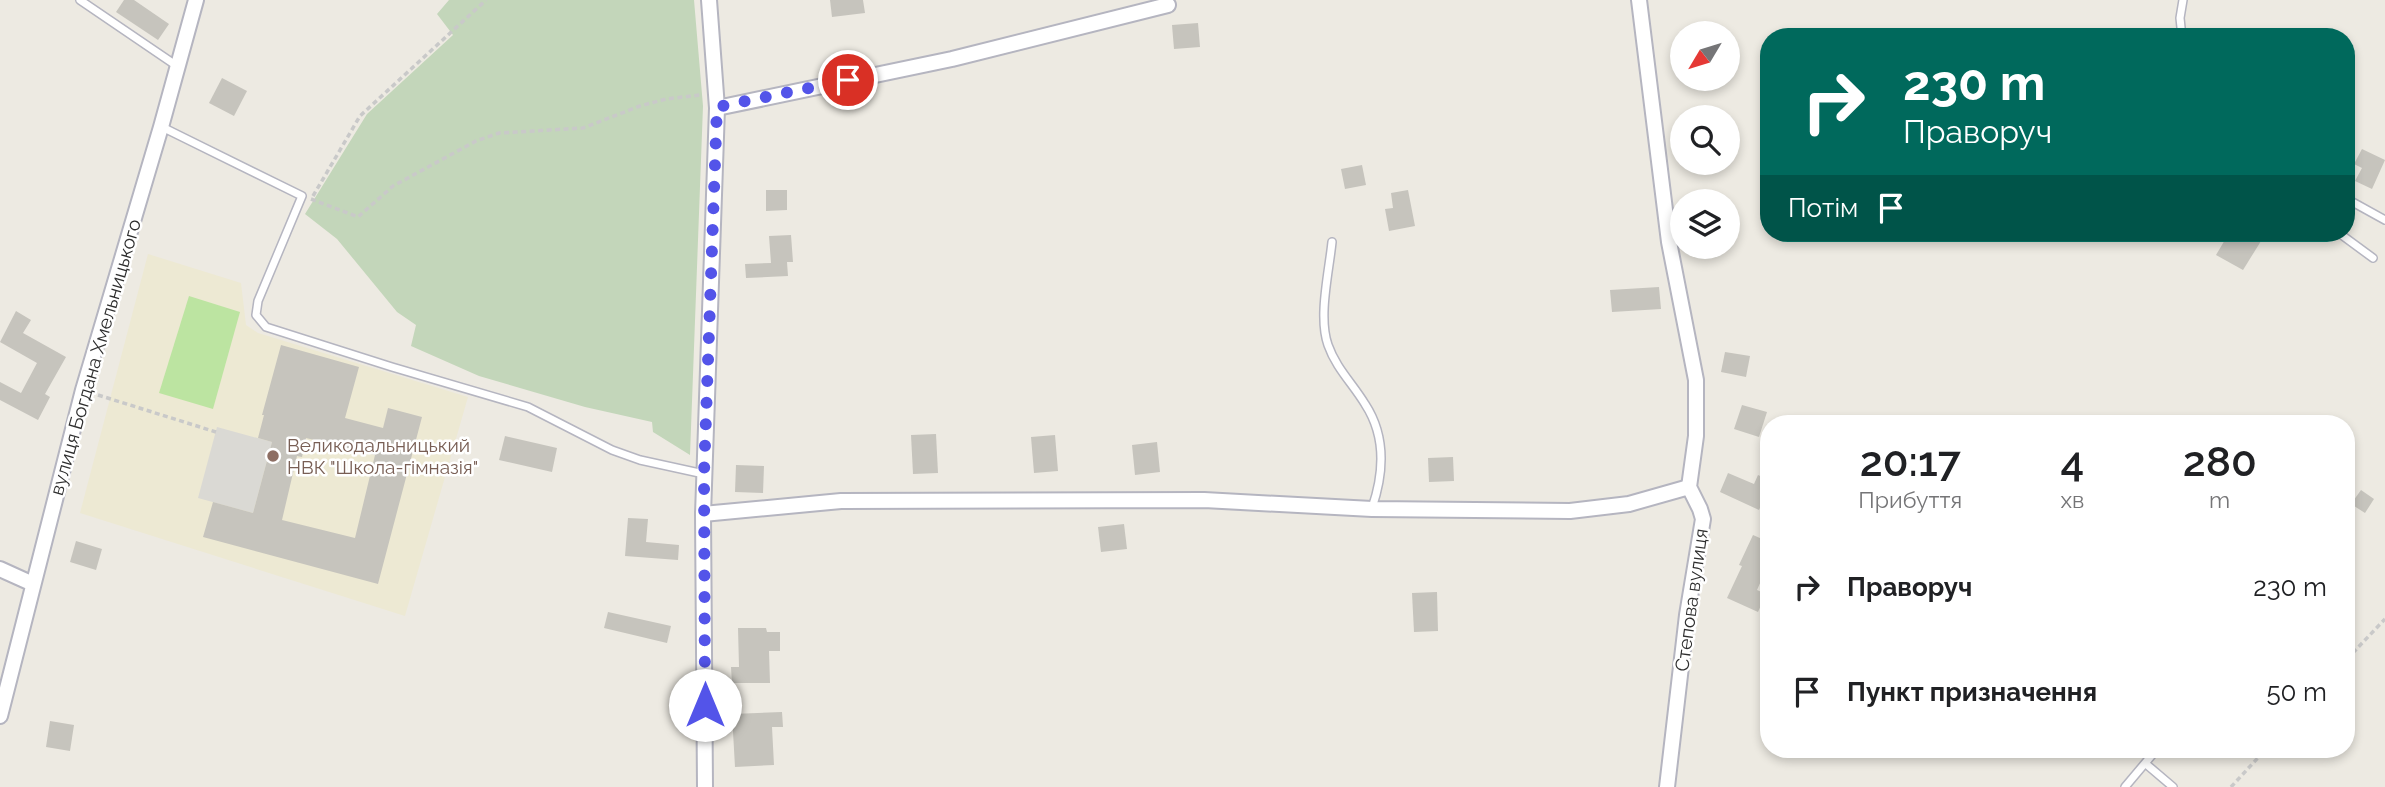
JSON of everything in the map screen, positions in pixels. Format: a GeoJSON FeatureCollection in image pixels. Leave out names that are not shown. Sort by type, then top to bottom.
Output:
{"type":"FeatureCollection","features":[{"type":"Feature","properties":{"kind":"street","name":"вулиця Богдана Хмельницького"},"geometry":{"type":"LineString","coordinates":[[0,716],[83,390],[161,127],[195,0]]}},
{"type":"Feature","properties":{"kind":"street"},"geometry":{"type":"LineString","coordinates":[[705,787],[704,474],[717,101],[709,0]]}},
{"type":"Feature","properties":{"kind":"street"},"geometry":{"type":"LineString","coordinates":[[704,514],[855,501],[1204,500],[1372,509],[1570,511],[1629,504],[1689,487],[1696,436],[1696,380],[1669,242],[1639,0]]}},
{"type":"Feature","properties":{"kind":"street"},"geometry":{"type":"LineString","coordinates":[[717,101],[952,59],[1168,5]]}},
{"type":"Feature","properties":{"kind":"street","name":"Степова вулиця"},"geometry":{"type":"LineString","coordinates":[[1667,787],[1687,615],[1703,519],[1689,487]]}},
{"type":"Feature","properties":{"kind":"street"},"geometry":{"type":"LineString","coordinates":[[0,569],[33,584]]}},
{"type":"Feature","properties":{"kind":"lane"},"geometry":{"type":"LineString","coordinates":[[80,0],[177,66]]}},
{"type":"Feature","properties":{"kind":"lane"},"geometry":{"type":"LineString","coordinates":[[2181,28],[2183,0]]}},
{"type":"Feature","properties":{"kind":"lane"},"geometry":{"type":"LineString","coordinates":[[161,127],[302,196],[258,301],[256,315],[266,327],[528,407],[631,457],[704,474]]}},
{"type":"Feature","properties":{"kind":"lane"},"geometry":{"type":"LineString","coordinates":[[2355,203],[2385,220]]}},
{"type":"Feature","properties":{"kind":"lane"},"geometry":{"type":"LineString","coordinates":[[1332,242],[1325,329],[1333,356],[1366,404],[1378,436],[1381,472],[1372,509]]}},
{"type":"Feature","properties":{"kind":"lane"},"geometry":{"type":"LineString","coordinates":[[2351,242],[2373,258]]}},
{"type":"Feature","properties":{"kind":"lane"},"geometry":{"type":"LineString","coordinates":[[2124,787],[2150,758]]}},
{"type":"Feature","properties":{"kind":"lane"},"geometry":{"type":"LineString","coordinates":[[2146,764],[2173,787]]}},
{"type":"Feature","properties":{"kind":"path"},"geometry":{"type":"LineString","coordinates":[[311,199],[360,116],[486,0]]}},
{"type":"Feature","properties":{"kind":"path"},"geometry":{"type":"LineString","coordinates":[[302,196],[358,217],[393,186],[476,141],[499,133],[583,128],[666,99],[717,101]]}},
{"type":"Feature","properties":{"kind":"path"},"geometry":{"type":"LineString","coordinates":[[83,390],[216,432]]}},
{"type":"Feature","properties":{"kind":"path"},"geometry":{"type":"LineString","coordinates":[[2355,651],[2385,619]]}},
{"type":"Feature","properties":{"kind":"path"},"geometry":{"type":"LineString","coordinates":[[2231,787],[2258,758]]}},
{"type":"Feature","properties":{"kind":"shaded area","name":"Великодальницький НВК \"Школа-гімназія\""},"geometry":{"type":"Polygon","coordinates":[[[148,254],[241,283],[246,325],[258,333],[468,397],[405,616],[80,513],[148,254]]]}},
{"type":"Feature","properties":{"kind":"shaded area"},"geometry":{"type":"Polygon","coordinates":[[[217,427],[272,442],[253,513],[198,498],[217,427]]]}},
{"type":"Feature","properties":{"kind":"green space"},"geometry":{"type":"Polygon","coordinates":[[[449,0],[694,0],[703,106],[690,455],[653,432],[652,422],[585,407],[479,376],[411,346],[416,325],[397,312],[337,239],[305,214],[367,114],[453,35],[437,14],[449,0]]]}},
{"type":"Feature","properties":{"kind":"green space"},"geometry":{"type":"Polygon","coordinates":[[[189,296],[240,312],[213,409],[159,393],[189,296]]]}},
{"type":"Feature","properties":{"kind":"building"},"geometry":{"type":"Polygon","coordinates":[[[124,0],[134,0],[169,24],[158,40],[116,12],[124,0]]]}},
{"type":"Feature","properties":{"kind":"building"},"geometry":{"type":"Polygon","coordinates":[[[830,0],[863,0],[865,13],[832,17],[830,0]]]}},
{"type":"Feature","properties":{"kind":"building"},"geometry":{"type":"Polygon","coordinates":[[[1198,23],[1200,47],[1174,49],[1172,25],[1198,23]]]}},
{"type":"Feature","properties":{"kind":"building"},"geometry":{"type":"Polygon","coordinates":[[[222,78],[247,91],[234,116],[209,103],[222,78]]]}},
{"type":"Feature","properties":{"kind":"building"},"geometry":{"type":"Polygon","coordinates":[[[2362,149],[2385,160],[2372,189],[2355,181],[2362,168],[2355,162],[2362,149]]]}},
{"type":"Feature","properties":{"kind":"building"},"geometry":{"type":"Polygon","coordinates":[[[1362,165],[1366,185],[1345,189],[1341,169],[1362,165]]]}},
{"type":"Feature","properties":{"kind":"building"},"geometry":{"type":"Polygon","coordinates":[[[766,190],[787,190],[787,210],[766,211],[766,190]]]}},
{"type":"Feature","properties":{"kind":"building"},"geometry":{"type":"Polygon","coordinates":[[[1408,190],[1415,226],[1389,231],[1385,209],[1393,208],[1391,193],[1408,190]]]}},
{"type":"Feature","properties":{"kind":"building"},"geometry":{"type":"Polygon","coordinates":[[[791,235],[793,262],[787,262],[788,276],[746,278],[745,264],[771,263],[769,236],[791,235]]]}},
{"type":"Feature","properties":{"kind":"building"},"geometry":{"type":"Polygon","coordinates":[[[2224,242],[2260,242],[2243,270],[2216,255],[2224,242]]]}},
{"type":"Feature","properties":{"kind":"building"},"geometry":{"type":"Polygon","coordinates":[[[1659,287],[1661,309],[1612,312],[1610,290],[1659,287]]]}},
{"type":"Feature","properties":{"kind":"building"},"geometry":{"type":"Polygon","coordinates":[[[16,311],[31,320],[23,333],[66,357],[45,394],[50,397],[38,420],[0,400],[0,382],[21,393],[37,363],[0,342],[16,311]]]}},
{"type":"Feature","properties":{"kind":"building"},"geometry":{"type":"Polygon","coordinates":[[[281,345],[359,367],[345,418],[383,428],[388,408],[422,417],[378,584],[203,537],[213,502],[253,513],[272,442],[258,438],[281,345]],[[306,438],[302,457],[297,456],[282,520],[355,538],[375,455],[306,438]]]}},
{"type":"Feature","properties":{"kind":"building"},"geometry":{"type":"Polygon","coordinates":[[[1725,352],[1750,356],[1746,377],[1721,372],[1725,352]]]}},
{"type":"Feature","properties":{"kind":"building"},"geometry":{"type":"Polygon","coordinates":[[[1742,405],[1767,412],[1766,415],[1760,415],[1759,437],[1734,429],[1742,405]]]}},
{"type":"Feature","properties":{"kind":"building"},"geometry":{"type":"Polygon","coordinates":[[[936,434],[938,473],[913,474],[911,435],[936,434]]]}},
{"type":"Feature","properties":{"kind":"building"},"geometry":{"type":"Polygon","coordinates":[[[1055,435],[1058,471],[1034,473],[1031,437],[1055,435]]]}},
{"type":"Feature","properties":{"kind":"building"},"geometry":{"type":"Polygon","coordinates":[[[505,436],[557,448],[552,472],[499,460],[505,436]]]}},
{"type":"Feature","properties":{"kind":"building"},"geometry":{"type":"Polygon","coordinates":[[[1157,442],[1160,472],[1135,475],[1132,445],[1157,442]]]}},
{"type":"Feature","properties":{"kind":"building"},"geometry":{"type":"Polygon","coordinates":[[[1453,457],[1454,481],[1429,482],[1428,458],[1453,457]]]}},
{"type":"Feature","properties":{"kind":"building"},"geometry":{"type":"Polygon","coordinates":[[[736,465],[764,466],[763,493],[735,492],[736,465]]]}},
{"type":"Feature","properties":{"kind":"building"},"geometry":{"type":"Polygon","coordinates":[[[1728,473],[1754,484],[1758,475],[1760,476],[1759,510],[1720,492],[1728,473]]]}},
{"type":"Feature","properties":{"kind":"building"},"geometry":{"type":"Polygon","coordinates":[[[2361,490],[2374,499],[2365,513],[2355,507],[2355,498],[2361,490]]]}},
{"type":"Feature","properties":{"kind":"building"},"geometry":{"type":"Polygon","coordinates":[[[628,518],[648,519],[646,542],[679,545],[678,560],[625,556],[628,518]]]}},
{"type":"Feature","properties":{"kind":"building"},"geometry":{"type":"Polygon","coordinates":[[[1124,524],[1127,549],[1101,552],[1098,527],[1124,524]]]}},
{"type":"Feature","properties":{"kind":"building"},"geometry":{"type":"Polygon","coordinates":[[[1753,535],[1760,538],[1758,612],[1727,598],[1742,566],[1739,565],[1753,535]]]}},
{"type":"Feature","properties":{"kind":"building"},"geometry":{"type":"Polygon","coordinates":[[[76,541],[102,549],[96,570],[70,562],[76,541]]]}},
{"type":"Feature","properties":{"kind":"building"},"geometry":{"type":"Polygon","coordinates":[[[1437,592],[1438,631],[1414,632],[1412,593],[1437,592]]]}},
{"type":"Feature","properties":{"kind":"building"},"geometry":{"type":"Polygon","coordinates":[[[608,612],[671,626],[667,643],[604,628],[608,612]]]}},
{"type":"Feature","properties":{"kind":"building"},"geometry":{"type":"Polygon","coordinates":[[[738,628],[766,628],[767,632],[780,632],[780,651],[769,651],[770,683],[732,683],[731,667],[739,667],[738,628]]]}},
{"type":"Feature","properties":{"kind":"building"},"geometry":{"type":"Polygon","coordinates":[[[782,712],[783,727],[772,727],[774,765],[735,767],[732,714],[782,712]]]}},
{"type":"Feature","properties":{"kind":"building"},"geometry":{"type":"Polygon","coordinates":[[[50,721],[74,725],[70,751],[46,747],[50,721]]]}},
{"type":"Feature","properties":{"kind":"place","name":"Великодальницький НВК \"Школа-гімназія\""},"geometry":{"type":"Point","coordinates":[273,456]}},
{"type":"Feature","properties":{"kind":"route"},"geometry":{"type":"LineString","coordinates":[[705,705],[704,474],[717,107],[848,80]]}}]}
